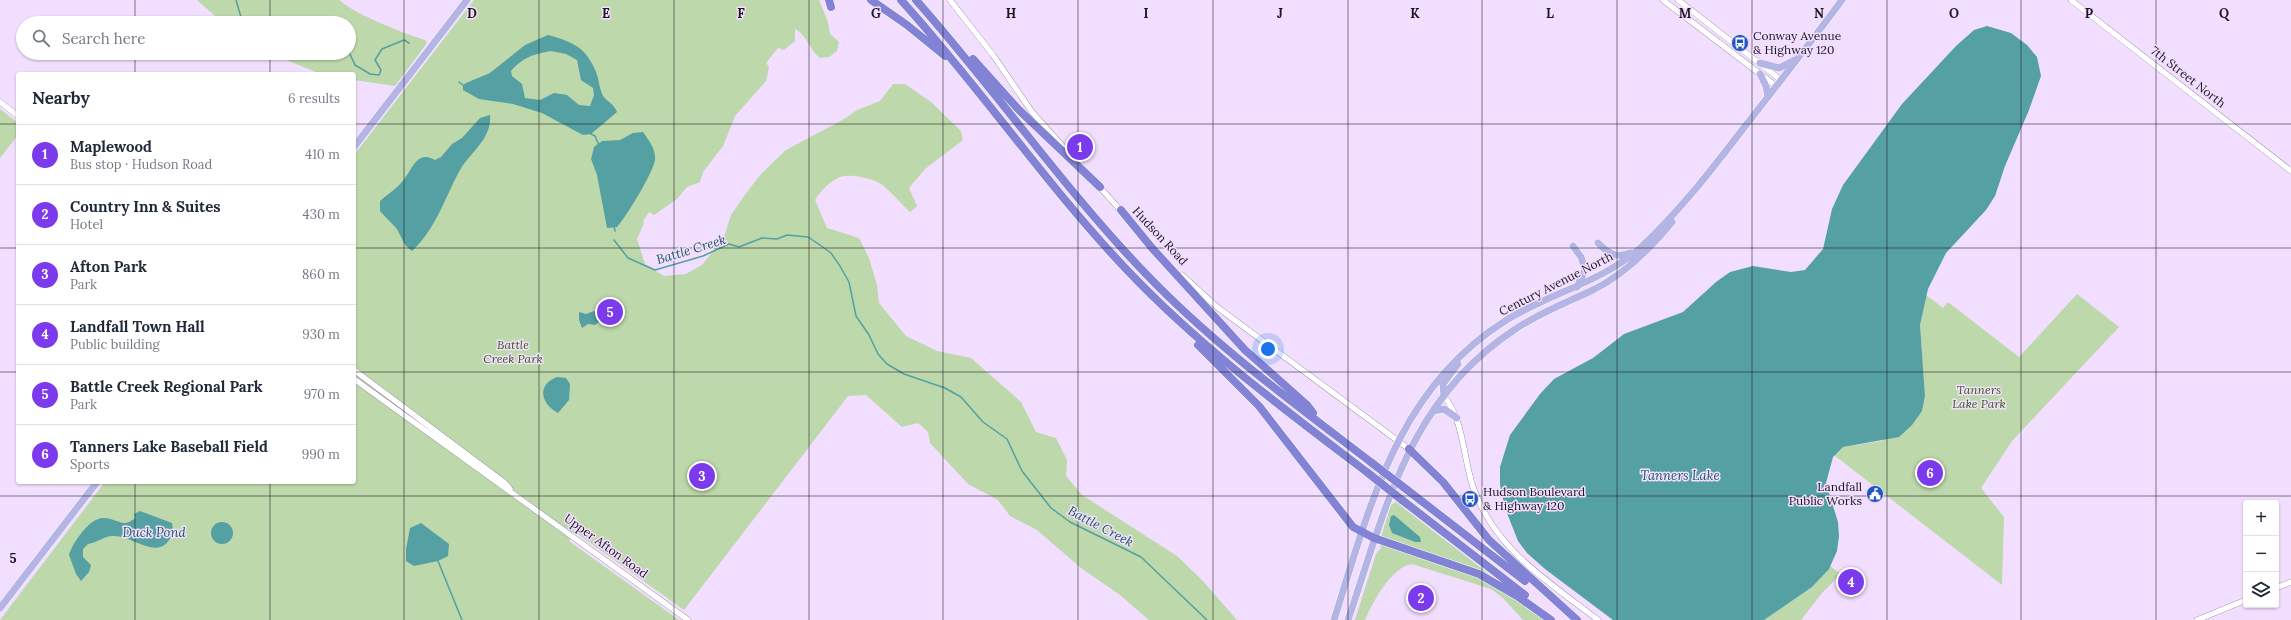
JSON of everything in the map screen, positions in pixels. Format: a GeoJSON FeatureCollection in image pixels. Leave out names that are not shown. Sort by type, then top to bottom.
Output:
{"type":"FeatureCollection","features":[{"type":"Feature","properties":{"kind":"highway"},"geometry":{"type":"LineString","coordinates":[[871,0],[907,25],[955,63]]}},
{"type":"Feature","properties":{"kind":"highway"},"geometry":{"type":"LineString","coordinates":[[901,0],[955,63],[1088,227],[1128,271],[1183,324],[1245,378],[1557,620]]}},
{"type":"Feature","properties":{"kind":"highway"},"geometry":{"type":"LineString","coordinates":[[916,0],[1015,105],[1100,187]]}},
{"type":"Feature","properties":{"kind":"highway"},"geometry":{"type":"LineString","coordinates":[[927,12],[1081,201],[1146,274],[1213,337],[1321,424],[1577,620]]}},
{"type":"Feature","properties":{"kind":"highway"},"geometry":{"type":"LineString","coordinates":[[1121,210],[1152,248],[1245,350],[1307,405],[1321,424]]}},
{"type":"Feature","properties":{"kind":"highway"},"geometry":{"type":"LineString","coordinates":[[1183,324],[1196,343],[1259,406],[1346,520],[1361,532],[1374,538],[1480,574],[1517,596],[1551,620]]}},
{"type":"Feature","properties":{"kind":"highway"},"geometry":{"type":"LineString","coordinates":[[1409,449],[1443,482],[1489,540],[1577,620]]}},
{"type":"Feature","properties":{"kind":"main road"},"geometry":{"type":"LineString","coordinates":[[356,144],[467,0]]}},
{"type":"Feature","properties":{"kind":"main road","name":"Century Avenue North"},"geometry":{"type":"LineString","coordinates":[[1334,620],[1361,532],[1381,476],[1398,441],[1421,404],[1441,377],[1477,341],[1520,313],[1577,287],[1622,264],[1685,202],[1782,80],[1842,0]]}},
{"type":"Feature","properties":{"kind":"main road"},"geometry":{"type":"LineString","coordinates":[[1760,63],[1779,68],[1798,58]]}},
{"type":"Feature","properties":{"kind":"main road"},"geometry":{"type":"LineString","coordinates":[[1760,74],[1764,80],[1768,97]]}},
{"type":"Feature","properties":{"kind":"main road","name":"Century Avenue North"},"geometry":{"type":"LineString","coordinates":[[1348,620],[1374,538],[1393,485],[1409,449],[1444,396],[1480,356],[1513,330],[1550,309],[1595,289],[1636,261],[1651,247],[1680,212],[1685,202]]}},
{"type":"Feature","properties":{"kind":"main road"},"geometry":{"type":"LineString","coordinates":[[1598,243],[1606,251],[1617,256],[1629,254],[1639,248]]}},
{"type":"Feature","properties":{"kind":"main road"},"geometry":{"type":"LineString","coordinates":[[1572,246],[1581,258],[1585,270],[1577,287]]}},
{"type":"Feature","properties":{"kind":"main road"},"geometry":{"type":"LineString","coordinates":[[1444,396],[1443,384],[1477,341]]}},
{"type":"Feature","properties":{"kind":"main road"},"geometry":{"type":"LineString","coordinates":[[1433,411],[1444,409],[1457,418]]}},
{"type":"Feature","properties":{"kind":"main road"},"geometry":{"type":"LineString","coordinates":[[0,608],[95,484]]}},
{"type":"Feature","properties":{"kind":"street","name":"Hudson Road"},"geometry":{"type":"LineString","coordinates":[[950,0],[993,55],[1032,112],[1166,260],[1217,307],[1409,449]]}},
{"type":"Feature","properties":{"kind":"street"},"geometry":{"type":"LineString","coordinates":[[1663,0],[1776,86]]}},
{"type":"Feature","properties":{"kind":"street"},"geometry":{"type":"LineString","coordinates":[[1678,0],[1782,80]]}},
{"type":"Feature","properties":{"kind":"street","name":"7th Street North"},"geometry":{"type":"LineString","coordinates":[[2071,0],[2291,171]]}},
{"type":"Feature","properties":{"kind":"street"},"geometry":{"type":"LineString","coordinates":[[0,102],[16,114]]}},
{"type":"Feature","properties":{"kind":"street","name":"Upper Afton Road"},"geometry":{"type":"LineString","coordinates":[[356,371],[500,479],[511,491]]}},
{"type":"Feature","properties":{"kind":"street","name":"Upper Afton Road"},"geometry":{"type":"LineString","coordinates":[[356,380],[446,447],[511,491],[688,620]]}},
{"type":"Feature","properties":{"kind":"street"},"geometry":{"type":"LineString","coordinates":[[1444,396],[1457,418],[1472,484],[1496,533],[1520,560],[1598,620]]}},
{"type":"Feature","properties":{"kind":"street"},"geometry":{"type":"LineString","coordinates":[[2279,587],[2291,582]]}},
{"type":"Feature","properties":{"kind":"street"},"geometry":{"type":"LineString","coordinates":[[2197,620],[2243,601]]}},
{"type":"Feature","properties":{"kind":"green space"},"geometry":{"type":"Polygon","coordinates":[[[197,0],[339,0],[368,18],[425,40],[427,43],[395,86],[356,80],[356,72],[316,72],[286,60],[356,60],[356,16],[215,16],[197,0]]]}},
{"type":"Feature","properties":{"kind":"green space","name":"Battle Creek Park"},"geometry":{"type":"Polygon","coordinates":[[[474,0],[819,0],[828,22],[830,34],[839,42],[837,51],[829,57],[820,58],[813,51],[805,38],[795,29],[795,41],[784,50],[778,48],[766,63],[769,67],[766,81],[735,116],[723,146],[703,172],[700,182],[687,187],[677,199],[654,215],[649,212],[643,221],[644,223],[637,239],[645,264],[664,276],[686,274],[702,265],[724,237],[731,215],[744,196],[761,174],[786,150],[844,119],[857,110],[880,101],[893,84],[905,84],[931,102],[961,131],[963,140],[925,169],[909,188],[917,206],[910,212],[886,188],[877,182],[857,176],[840,177],[832,181],[815,200],[827,228],[859,238],[869,258],[877,285],[879,303],[906,336],[937,351],[971,358],[1021,402],[1036,432],[1056,438],[1067,460],[1066,476],[1082,495],[1177,556],[1202,580],[1237,620],[1149,620],[1120,595],[1081,568],[1037,530],[1010,516],[998,500],[968,484],[930,443],[928,432],[918,423],[902,427],[866,395],[848,396],[684,610],[575,532],[569,541],[679,620],[0,620],[103,484],[356,484],[356,152],[474,0]]]}},
{"type":"Feature","properties":{"kind":"green space"},"geometry":{"type":"Polygon","coordinates":[[[0,109],[16,121],[16,138],[0,158],[0,109]]]}},
{"type":"Feature","properties":{"kind":"green space","name":"Tanners Lake Park"},"geometry":{"type":"Polygon","coordinates":[[[2077,294],[2119,327],[2012,441],[1981,488],[2004,517],[2002,585],[1834,455],[1843,447],[1882,441],[1922,411],[1925,396],[1920,325],[1926,295],[1943,308],[1948,302],[2019,357],[2077,294]]]}},
{"type":"Feature","properties":{"kind":"green space"},"geometry":{"type":"Polygon","coordinates":[[[1396,502],[1498,581],[1381,537],[1391,505],[1396,502]]]}},
{"type":"Feature","properties":{"kind":"green space"},"geometry":{"type":"Polygon","coordinates":[[[1383,544],[1461,569],[1495,584],[1544,620],[1523,620],[1503,598],[1491,589],[1412,564],[1397,571],[1390,578],[1378,595],[1365,620],[1355,620],[1376,554],[1381,548],[1380,545],[1383,544]]]}},
{"type":"Feature","properties":{"kind":"green space"},"geometry":{"type":"Polygon","coordinates":[[[1830,566],[1841,574],[1822,593],[1801,620],[1764,620],[1812,587],[1830,566]]]}},
{"type":"Feature","properties":{"kind":"water","name":"Tanners Lake"},"geometry":{"type":"Polygon","coordinates":[[[1987,26],[2011,33],[2027,45],[2037,57],[2041,76],[2029,110],[2005,166],[1995,196],[1986,210],[1946,253],[1928,289],[1920,325],[1925,396],[1922,411],[1912,425],[1899,437],[1843,447],[1833,457],[1826,483],[1838,522],[1839,536],[1837,551],[1829,569],[1812,587],[1764,620],[1613,620],[1545,569],[1527,553],[1518,541],[1505,508],[1500,485],[1500,467],[1510,435],[1540,394],[1554,379],[1593,358],[1624,334],[1683,312],[1716,282],[1730,272],[1753,266],[1791,272],[1805,270],[1823,249],[1832,209],[1843,185],[1902,104],[1956,46],[1974,30],[1987,26]]]}},
{"type":"Feature","properties":{"kind":"water"},"geometry":{"type":"Polygon","coordinates":[[[548,35],[565,40],[578,47],[588,57],[592,64],[597,75],[602,94],[614,106],[617,112],[591,134],[583,135],[542,113],[513,104],[479,99],[463,90],[463,85],[490,73],[525,45],[548,35]],[[551,51],[539,53],[524,59],[515,66],[511,71],[512,76],[522,84],[525,98],[540,100],[554,93],[567,95],[579,105],[590,106],[594,95],[593,88],[581,80],[577,60],[566,54],[551,51]]]}},
{"type":"Feature","properties":{"kind":"water"},"geometry":{"type":"Polygon","coordinates":[[[490,115],[488,131],[484,138],[460,170],[428,233],[412,251],[405,245],[397,229],[380,211],[380,201],[400,184],[420,158],[429,157],[435,160],[441,157],[452,144],[462,138],[480,118],[490,115]]]}},
{"type":"Feature","properties":{"kind":"water"},"geometry":{"type":"Polygon","coordinates":[[[643,132],[652,145],[655,156],[653,166],[639,195],[621,222],[617,227],[607,228],[597,175],[591,159],[594,147],[602,141],[620,140],[633,133],[643,132]]]}},
{"type":"Feature","properties":{"kind":"water"},"geometry":{"type":"Polygon","coordinates":[[[594,311],[600,314],[600,321],[595,325],[588,324],[582,328],[579,320],[579,312],[586,314],[594,311]]]}},
{"type":"Feature","properties":{"kind":"water"},"geometry":{"type":"Polygon","coordinates":[[[557,377],[566,378],[570,384],[569,400],[558,413],[548,405],[543,395],[546,385],[550,380],[557,377]]]}},
{"type":"Feature","properties":{"kind":"water","name":"Duck Pond"},"geometry":{"type":"Polygon","coordinates":[[[140,511],[172,523],[173,530],[171,538],[164,546],[157,548],[113,536],[88,544],[83,549],[83,557],[91,565],[89,572],[81,581],[76,574],[69,555],[77,538],[82,532],[92,522],[103,518],[127,523],[135,518],[134,514],[140,511]]]}},
{"type":"Feature","properties":{"kind":"water"},"geometry":{"type":"Polygon","coordinates":[[[1394,515],[1420,537],[1421,542],[1415,542],[1392,533],[1389,525],[1391,516],[1394,515]]]}},
{"type":"Feature","properties":{"kind":"water"},"geometry":{"type":"Polygon","coordinates":[[[222,522],[230,525],[233,533],[230,541],[222,544],[214,541],[211,533],[214,525],[222,522]]]}},
{"type":"Feature","properties":{"kind":"water"},"geometry":{"type":"Polygon","coordinates":[[[421,523],[449,544],[448,556],[438,561],[414,566],[406,561],[406,549],[410,528],[421,523]]]}},
{"type":"Feature","properties":{"kind":"waterway","name":"Battle Creek"},"geometry":{"type":"LineString","coordinates":[[236,0],[241,16]]}},
{"type":"Feature","properties":{"kind":"waterway","name":"Battle Creek"},"geometry":{"type":"LineString","coordinates":[[353,60],[355,65],[370,74],[379,75],[381,70],[375,60],[382,49],[404,40],[409,43]]}},
{"type":"Feature","properties":{"kind":"waterway","name":"Battle Creek"},"geometry":{"type":"LineString","coordinates":[[459,82],[463,85]]}},
{"type":"Feature","properties":{"kind":"waterway","name":"Battle Creek"},"geometry":{"type":"LineString","coordinates":[[591,134],[595,136],[599,145]]}},
{"type":"Feature","properties":{"kind":"waterway","name":"Battle Creek"},"geometry":{"type":"LineString","coordinates":[[614,226],[615,231]]}},
{"type":"Feature","properties":{"kind":"waterway","name":"Battle Creek"},"geometry":{"type":"LineString","coordinates":[[614,240],[628,258],[655,270],[703,256],[729,244],[739,247],[762,238],[777,239],[787,235],[808,237],[831,253],[840,266],[849,282],[856,316],[869,335],[878,354],[887,364],[904,374],[945,388],[961,397],[983,422],[1007,439],[1022,471],[1051,508],[1070,522],[1141,557],[1207,620]]}},
{"type":"Feature","properties":{"kind":"waterway"},"geometry":{"type":"LineString","coordinates":[[438,561],[462,620]]}},
{"type":"Feature","properties":{"kind":"place","name":"Conway Avenue & Highway 120"},"geometry":{"type":"Point","coordinates":[1740,43]}},
{"type":"Feature","properties":{"kind":"place","name":"Maplewood"},"geometry":{"type":"Point","coordinates":[1080,147]}},
{"type":"Feature","properties":{"kind":"place","name":"Battle Creek Regional Park"},"geometry":{"type":"Point","coordinates":[610,312]}},
{"type":"Feature","properties":{"kind":"place","name":"Tanners Lake Baseball Field"},"geometry":{"type":"Point","coordinates":[1930,473]}},
{"type":"Feature","properties":{"kind":"place","name":"Afton Park"},"geometry":{"type":"Point","coordinates":[702,476]}},
{"type":"Feature","properties":{"kind":"place","name":"Landfall Public Works"},"geometry":{"type":"Point","coordinates":[1875,494]}},
{"type":"Feature","properties":{"kind":"place","name":"Hudson Boulevard & Highway 120"},"geometry":{"type":"Point","coordinates":[1470,499]}},
{"type":"Feature","properties":{"kind":"place","name":"Landfall Town Hall"},"geometry":{"type":"Point","coordinates":[1851,582]}},
{"type":"Feature","properties":{"kind":"place","name":"Country Inn & Suites"},"geometry":{"type":"Point","coordinates":[1421,598]}}]}
